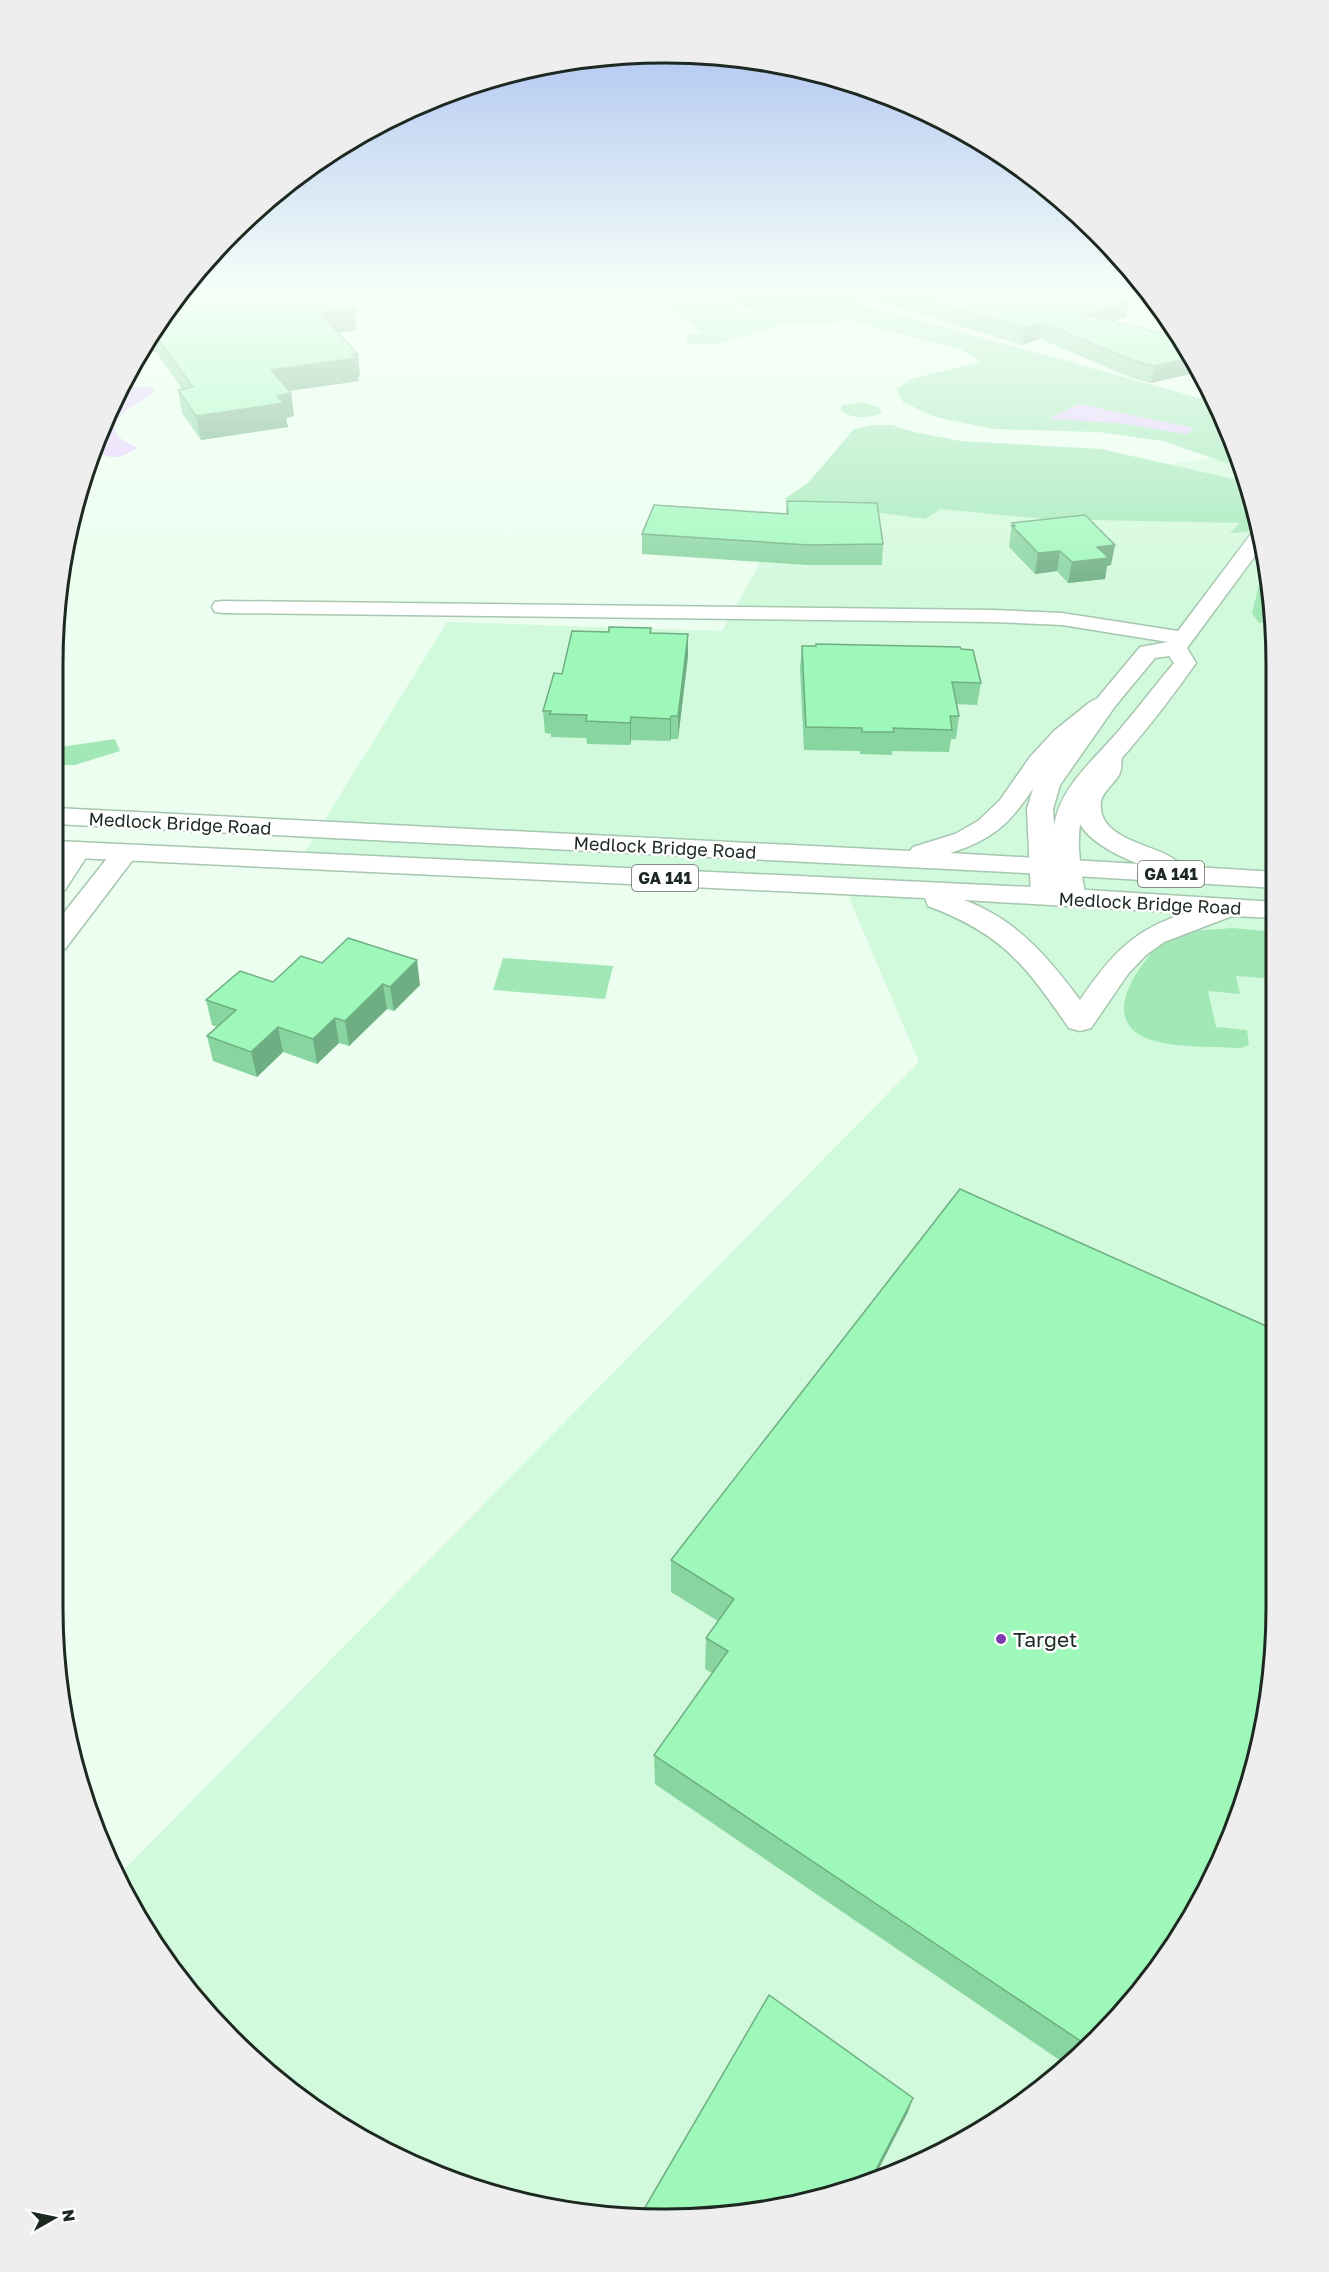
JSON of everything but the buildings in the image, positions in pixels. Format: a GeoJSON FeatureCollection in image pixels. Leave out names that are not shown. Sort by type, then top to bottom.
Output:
{"type":"FeatureCollection","features":[{"type":"Feature","properties":{"kind":"main road"},"geometry":{"type":"LineString","coordinates":[[1072,897],[1056,867],[1040,809],[1047,785],[1108,700],[1148,652],[1179,643],[1253,544]]}},
{"type":"Feature","properties":{"kind":"main road"},"geometry":{"type":"LineString","coordinates":[[223,607],[992,616],[1062,619],[1179,643]]}},
{"type":"Feature","properties":{"kind":"main road"},"geometry":{"type":"LineString","coordinates":[[1045,896],[1065,841],[1069,814],[1082,785],[1110,757],[1185,663],[1179,643]]}},
{"type":"Feature","properties":{"kind":"main road"},"geometry":{"type":"LineString","coordinates":[[904,859],[956,842],[985,829],[1008,808],[1039,762],[1080,718],[1108,700]]}},
{"type":"Feature","properties":{"kind":"main road"},"geometry":{"type":"LineString","coordinates":[[1110,757],[1108,771],[1091,793],[1088,803],[1088,812],[1094,822],[1112,842],[1127,850],[1164,864],[1214,876]]}},
{"type":"Feature","properties":{"kind":"main road","name":"Medlock Bridge Road"},"geometry":{"type":"LineString","coordinates":[[63,816],[1266,879]]}},
{"type":"Feature","properties":{"kind":"main road","name":"Medlock Bridge Road"},"geometry":{"type":"LineString","coordinates":[[66,849],[1072,897],[1266,910]]}},
{"type":"Feature","properties":{"kind":"main road"},"geometry":{"type":"LineString","coordinates":[[63,934],[125,853]]}},
{"type":"Feature","properties":{"kind":"main road"},"geometry":{"type":"LineString","coordinates":[[906,889],[953,904],[988,920],[1017,941],[1033,957],[1080,1021],[1119,968],[1145,942],[1180,926],[1236,908]]}},
{"type":"Feature","properties":{"kind":"shaded area"},"geometry":{"type":"Polygon","coordinates":[[[126,397],[147,397],[122,414],[114,427],[118,437],[137,448],[116,457],[101,454],[126,397]]]}},
{"type":"Feature","properties":{"kind":"shaded area"},"geometry":{"type":"Polygon","coordinates":[[[1079,404],[1194,428],[1187,434],[1117,423],[1048,419],[1079,404]]]}},
{"type":"Feature","properties":{"kind":"shaded area"},"geometry":{"type":"Polygon","coordinates":[[[1228,456],[1246,509],[1261,586],[1265,625],[1266,1608],[1262,1680],[1137,1980],[1090,2033],[1031,2085],[999,2108],[931,2147],[858,2177],[820,2189],[743,2204],[704,2208],[625,2208],[586,2204],[509,2189],[434,2163],[364,2128],[330,2108],[298,2085],[239,2033],[187,1974],[164,1942],[123,1870],[919,1062],[841,879],[298,863],[447,622],[722,631],[788,513],[1228,456]]]}},
{"type":"Feature","properties":{"kind":"green space"},"geometry":{"type":"Polygon","coordinates":[[[900,397],[1196,397],[1205,399],[1231,464],[1163,441],[1098,432],[993,429],[935,417],[903,402],[900,397]]]}},
{"type":"Feature","properties":{"kind":"green space"},"geometry":{"type":"Polygon","coordinates":[[[861,402],[879,407],[882,412],[861,417],[840,410],[843,405],[861,402]]]}},
{"type":"Feature","properties":{"kind":"green space"},"geometry":{"type":"Polygon","coordinates":[[[873,425],[892,425],[914,432],[961,441],[1101,449],[1237,480],[1250,529],[1247,532],[1230,533],[1240,523],[1043,519],[941,509],[925,519],[784,499],[808,483],[854,429],[873,425]]]}},
{"type":"Feature","properties":{"kind":"green space"},"geometry":{"type":"Polygon","coordinates":[[[1260,581],[1265,622],[1259,623],[1252,613],[1260,581]]]}},
{"type":"Feature","properties":{"kind":"green space"},"geometry":{"type":"Polygon","coordinates":[[[115,739],[120,751],[75,765],[63,765],[63,747],[115,739]]]}},
{"type":"Feature","properties":{"kind":"green space"},"geometry":{"type":"Polygon","coordinates":[[[1232,928],[1266,931],[1266,978],[1236,976],[1240,994],[1208,991],[1216,1027],[1247,1030],[1249,1045],[1240,1048],[1174,1045],[1140,1035],[1131,1027],[1124,1009],[1125,998],[1140,968],[1161,942],[1186,932],[1232,928]]]}},
{"type":"Feature","properties":{"kind":"green space"},"geometry":{"type":"Polygon","coordinates":[[[503,958],[613,966],[605,999],[493,990],[503,958]]]}},
{"type":"Feature","properties":{"kind":"place","name":"Target"},"geometry":{"type":"Point","coordinates":[1001,1639]}}]}
